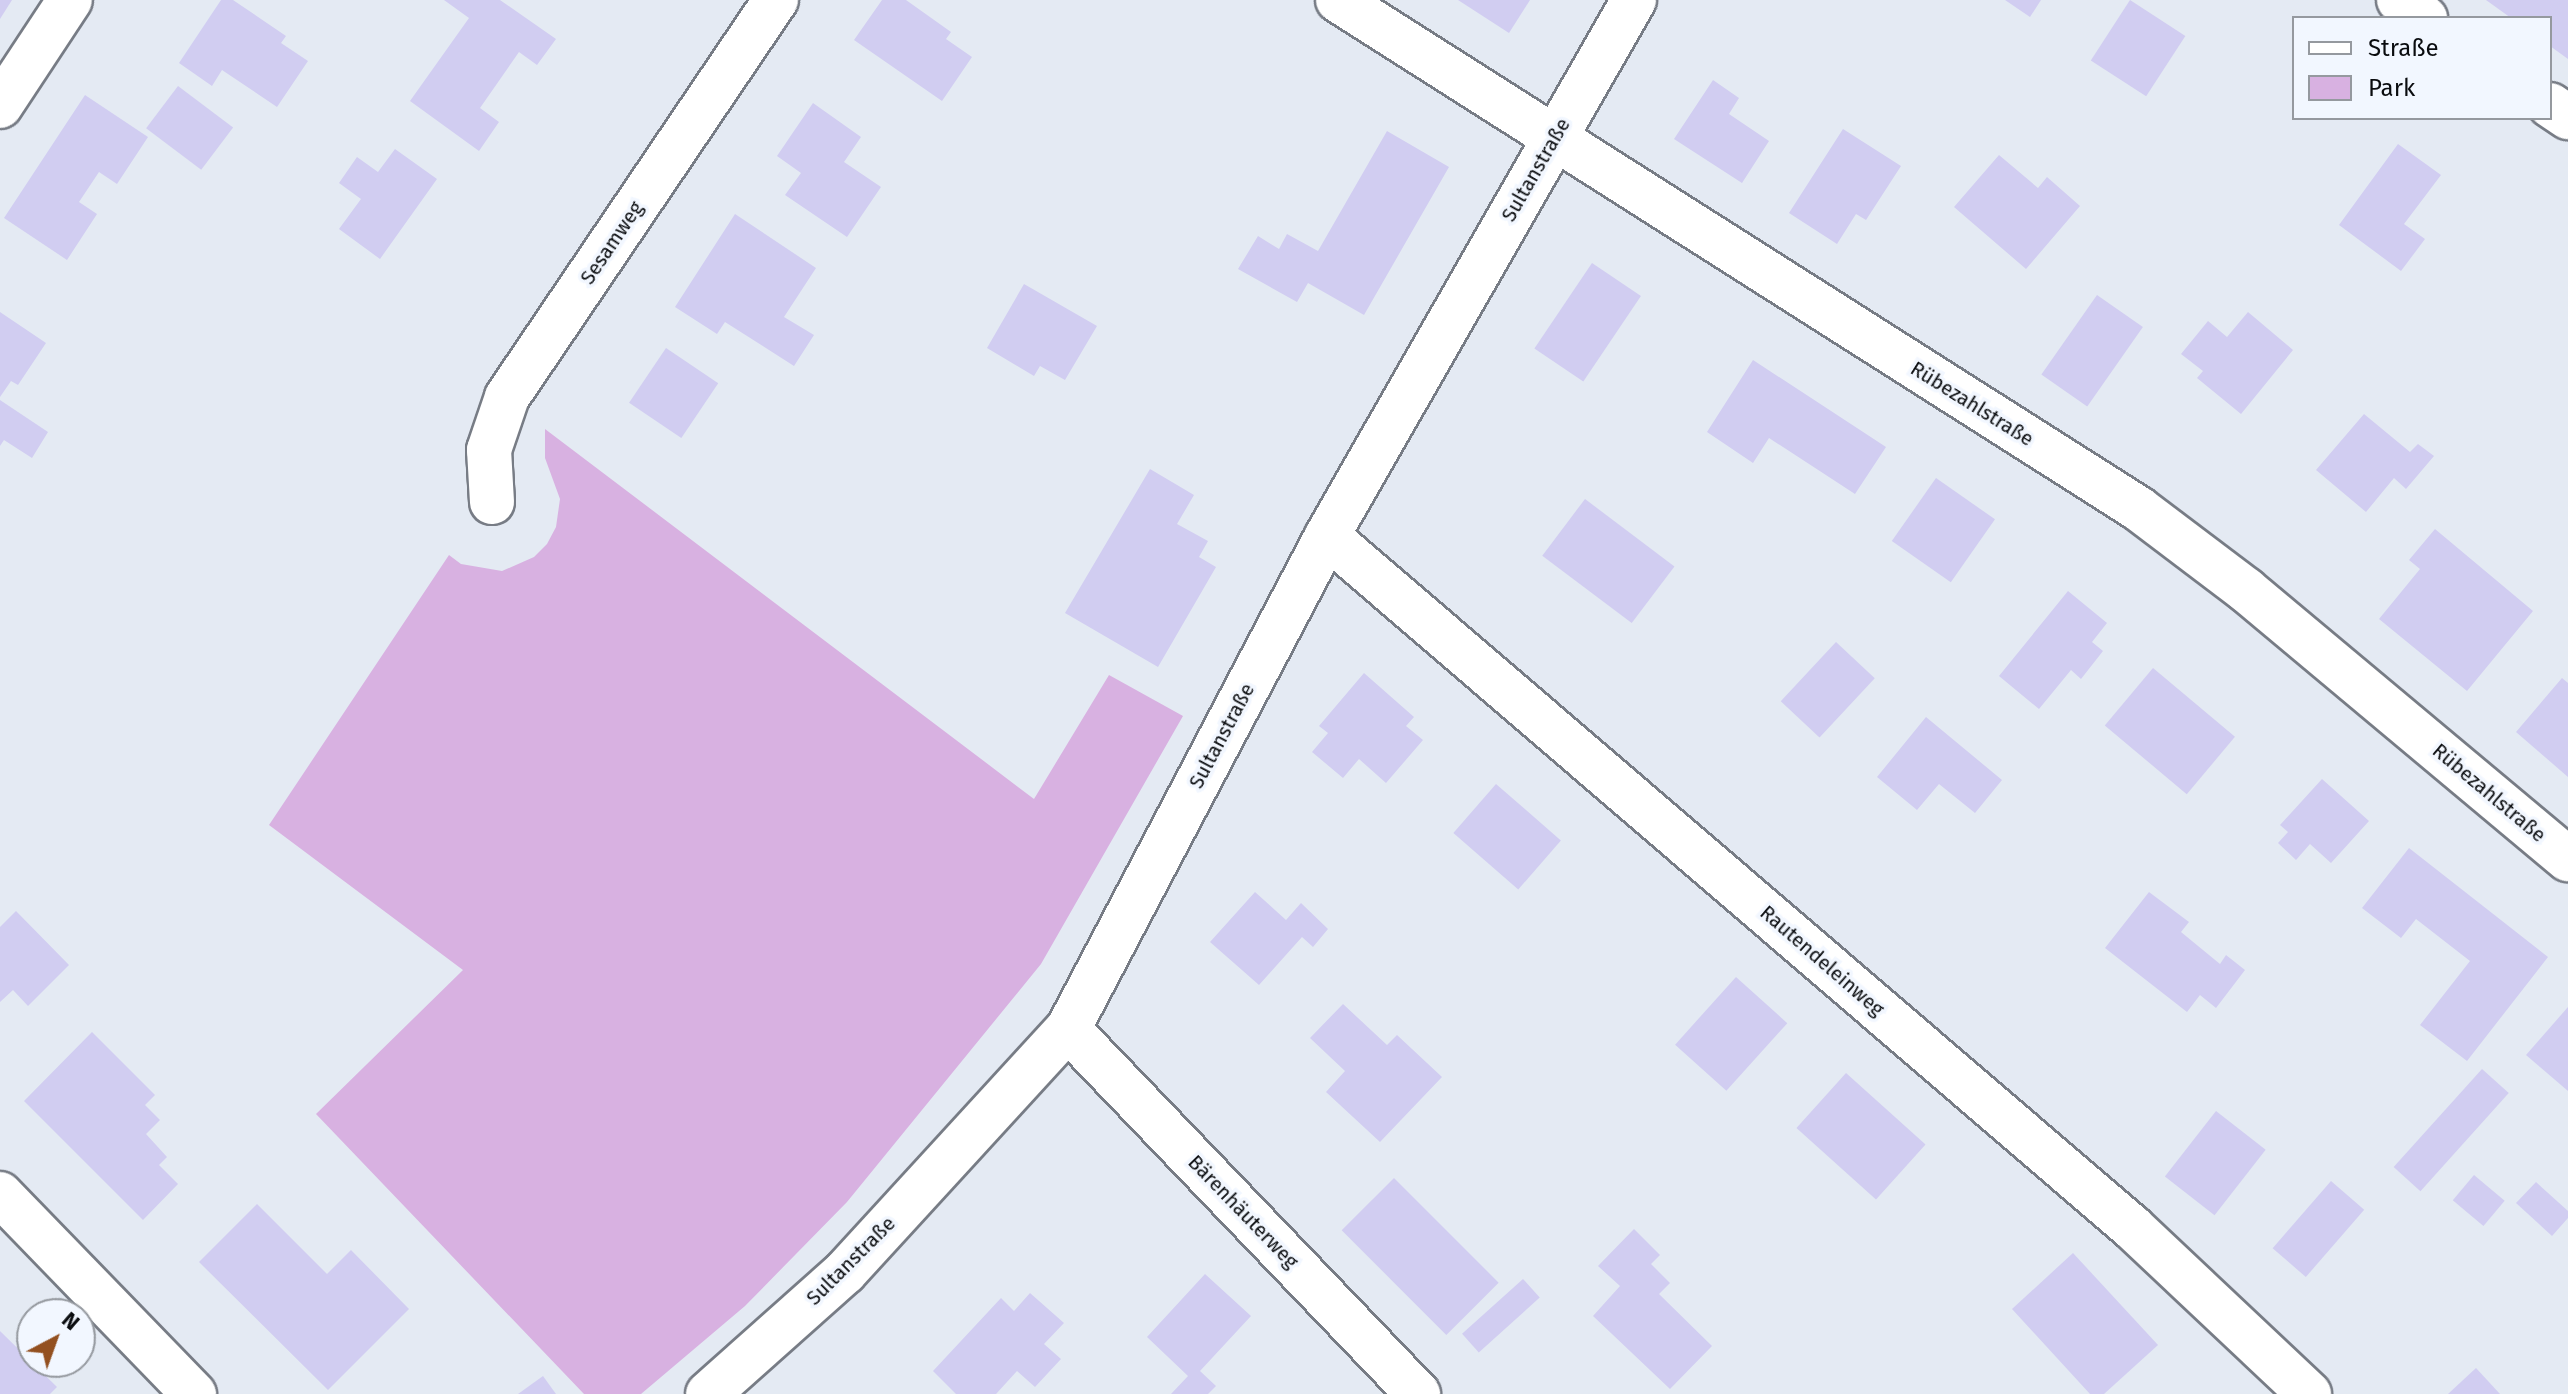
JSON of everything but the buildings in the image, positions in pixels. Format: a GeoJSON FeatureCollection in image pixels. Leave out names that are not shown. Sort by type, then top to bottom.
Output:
{"type":"FeatureCollection","features":[{"type":"Feature","properties":{"kind":"street"},"geometry":{"type":"LineString","coordinates":[[0,106],[70,0]]}},
{"type":"Feature","properties":{"kind":"street","name":"Sesamweg"},"geometry":{"type":"LineString","coordinates":[[492,502],[489,450],[507,397],[776,0]]}},
{"type":"Feature","properties":{"kind":"street","name":"Rübezahlstraße"},"geometry":{"type":"LineString","coordinates":[[1338,0],[2139,509],[2246,590],[2568,859]]}},
{"type":"Feature","properties":{"kind":"street","name":"Sultanstraße"},"geometry":{"type":"LineString","coordinates":[[708,1394],[845,1272],[1068,1029],[1327,536],[1634,0]]}},
{"type":"Feature","properties":{"kind":"street"},"geometry":{"type":"LineString","coordinates":[[2399,0],[2422,16]]}},
{"type":"Feature","properties":{"kind":"street","name":"Rautendeleinweg"},"geometry":{"type":"LineString","coordinates":[[1327,536],[2133,1228],[2309,1394]]}},
{"type":"Feature","properties":{"kind":"street","name":"Bärenhäuterweg"},"geometry":{"type":"LineString","coordinates":[[1068,1029],[1418,1394]]}},
{"type":"Feature","properties":{"kind":"street"},"geometry":{"type":"LineString","coordinates":[[0,1194],[194,1394]]}},
{"type":"Feature","properties":{"kind":"green space"},"geometry":{"type":"Polygon","coordinates":[[[545,429],[1034,799],[1109,675],[1183,716],[1041,964],[847,1202],[745,1306],[641,1394],[584,1394],[316,1114],[463,970],[269,825],[449,555],[461,564],[502,571],[534,557],[547,544],[556,527],[560,499],[545,458],[545,429]]]}}]}
